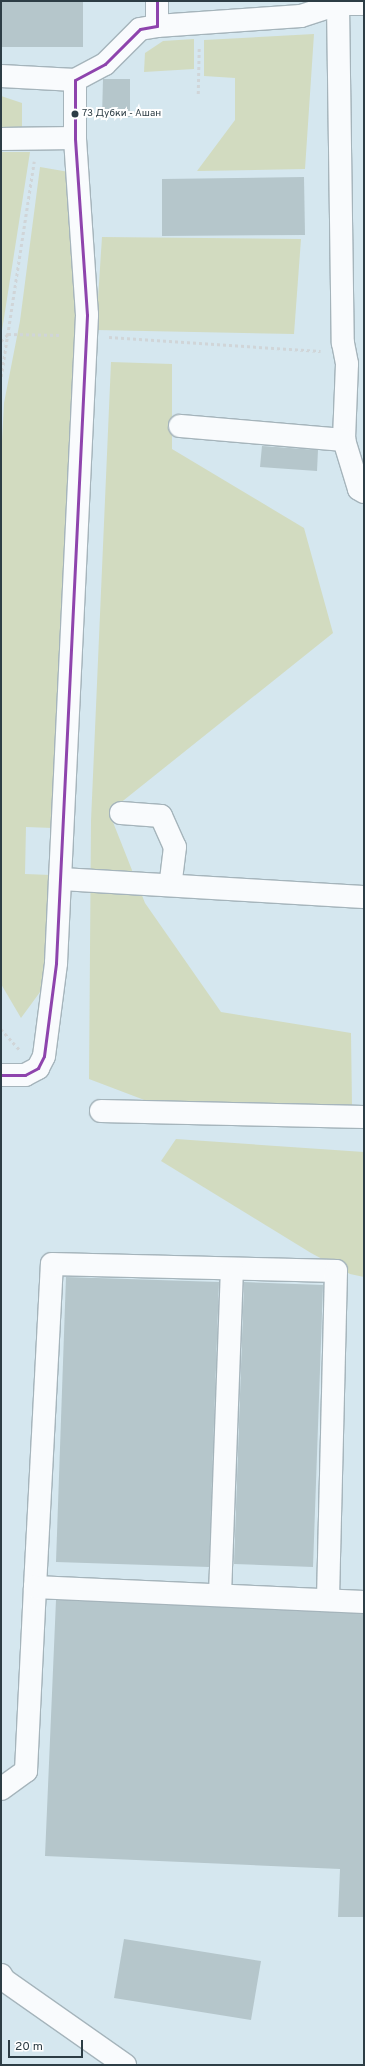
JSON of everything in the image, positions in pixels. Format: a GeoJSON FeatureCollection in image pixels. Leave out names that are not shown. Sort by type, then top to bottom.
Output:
{"type":"FeatureCollection","features":[{"type":"Feature","properties":{"kind":"street"},"geometry":{"type":"LineString","coordinates":[[157,26],[158,1]]}},
{"type":"Feature","properties":{"kind":"street"},"geometry":{"type":"LineString","coordinates":[[338,4],[354,354],[347,364],[344,440],[359,489],[364,492]]}},
{"type":"Feature","properties":{"kind":"street"},"geometry":{"type":"LineString","coordinates":[[1,76],[75,80],[105,64],[140,29],[157,26],[301,16],[338,4],[364,4]]}},
{"type":"Feature","properties":{"kind":"street"},"geometry":{"type":"LineString","coordinates":[[1,1075],[25,1075],[38,1068],[44,1056],[56,963],[87,315],[75,138],[75,80]]}},
{"type":"Feature","properties":{"kind":"street"},"geometry":{"type":"LineString","coordinates":[[1,139],[75,138]]}},
{"type":"Feature","properties":{"kind":"street"},"geometry":{"type":"LineString","coordinates":[[180,426],[344,440]]}},
{"type":"Feature","properties":{"kind":"street"},"geometry":{"type":"LineString","coordinates":[[121,813],[161,816],[175,847],[170,885]]}},
{"type":"Feature","properties":{"kind":"street"},"geometry":{"type":"LineString","coordinates":[[60,879],[364,897]]}},
{"type":"Feature","properties":{"kind":"street"},"geometry":{"type":"LineString","coordinates":[[101,1111],[364,1117]]}},
{"type":"Feature","properties":{"kind":"street"},"geometry":{"type":"LineString","coordinates":[[1,1789],[26,1771],[52,1264],[336,1272],[328,1600]]}},
{"type":"Feature","properties":{"kind":"street"},"geometry":{"type":"LineString","coordinates":[[220,1595],[232,1269]]}},
{"type":"Feature","properties":{"kind":"street"},"geometry":{"type":"LineString","coordinates":[[35,1587],[364,1602]]}},
{"type":"Feature","properties":{"kind":"street"},"geometry":{"type":"LineString","coordinates":[[1,1976],[125,2065]]}},
{"type":"Feature","properties":{"kind":"path"},"geometry":{"type":"LineString","coordinates":[[198,94],[199,43]]}},
{"type":"Feature","properties":{"kind":"path"},"geometry":{"type":"LineString","coordinates":[[1,377],[37,139]]}},
{"type":"Feature","properties":{"kind":"path"},"geometry":{"type":"LineString","coordinates":[[1,341],[8,334],[86,335],[354,354]]}},
{"type":"Feature","properties":{"kind":"green space"},"geometry":{"type":"Polygon","coordinates":[[[314,34],[305,169],[197,171],[235,120],[235,78],[204,76],[204,40],[314,34]]]}},
{"type":"Feature","properties":{"kind":"green space"},"geometry":{"type":"Polygon","coordinates":[[[194,39],[194,69],[144,72],[145,53],[163,41],[194,39]]]}},
{"type":"Feature","properties":{"kind":"green space"},"geometry":{"type":"Polygon","coordinates":[[[1,96],[22,103],[22,129],[1,129],[1,96]]]}},
{"type":"Feature","properties":{"kind":"green space"},"geometry":{"type":"Polygon","coordinates":[[[1,152],[30,152],[1,337],[1,152]]]}},
{"type":"Feature","properties":{"kind":"green space"},"geometry":{"type":"Polygon","coordinates":[[[40,167],[69,172],[77,315],[53,828],[26,827],[25,874],[51,875],[43,988],[21,1018],[1,984],[1,460],[4,403],[20,321],[40,167]]]}},
{"type":"Feature","properties":{"kind":"green space"},"geometry":{"type":"Polygon","coordinates":[[[102,237],[301,239],[294,334],[96,330],[102,237]]]}},
{"type":"Feature","properties":{"kind":"green space"},"geometry":{"type":"Polygon","coordinates":[[[111,362],[172,364],[172,449],[304,528],[333,633],[109,812],[145,903],[221,1012],[351,1033],[352,1106],[147,1101],[89,1079],[91,821],[111,362]]]}},
{"type":"Feature","properties":{"kind":"green space"},"geometry":{"type":"Polygon","coordinates":[[[176,1139],[364,1152],[364,1277],[350,1274],[311,1253],[161,1161],[176,1139]]]}},
{"type":"Feature","properties":{"kind":"building"},"geometry":{"type":"Polygon","coordinates":[[[1,1],[83,1],[83,47],[1,47],[1,1]]]}},
{"type":"Feature","properties":{"kind":"building"},"geometry":{"type":"Polygon","coordinates":[[[103,79],[130,79],[130,117],[102,117],[103,79]]]}},
{"type":"Feature","properties":{"kind":"building"},"geometry":{"type":"Polygon","coordinates":[[[304,177],[305,235],[162,236],[162,179],[304,177]]]}},
{"type":"Feature","properties":{"kind":"building"},"geometry":{"type":"Polygon","coordinates":[[[262,446],[318,450],[317,471],[260,467],[262,446]]]}},
{"type":"Feature","properties":{"kind":"building"},"geometry":{"type":"Polygon","coordinates":[[[66,1277],[219,1282],[209,1567],[56,1562],[66,1277]]]}},
{"type":"Feature","properties":{"kind":"building"},"geometry":{"type":"Polygon","coordinates":[[[244,1282],[323,1285],[313,1567],[234,1564],[244,1282]]]}},
{"type":"Feature","properties":{"kind":"building"},"geometry":{"type":"Polygon","coordinates":[[[56,1600],[364,1614],[364,1917],[338,1917],[340,1869],[45,1856],[56,1600]]]}},
{"type":"Feature","properties":{"kind":"building"},"geometry":{"type":"Polygon","coordinates":[[[124,1939],[261,1961],[251,2020],[114,1998],[124,1939]]]}},
{"type":"Feature","properties":{"kind":"transit line"},"geometry":{"type":"LineString","coordinates":[[1,1075],[25,1075],[38,1068],[44,1056],[56,963],[87,315],[75,138],[75,80],[105,64],[140,29],[157,26],[157,1]]}},
{"type":"Feature","properties":{"kind":"place","name":"73 Дубки - Ашан"},"geometry":{"type":"Point","coordinates":[75,114]}}]}
